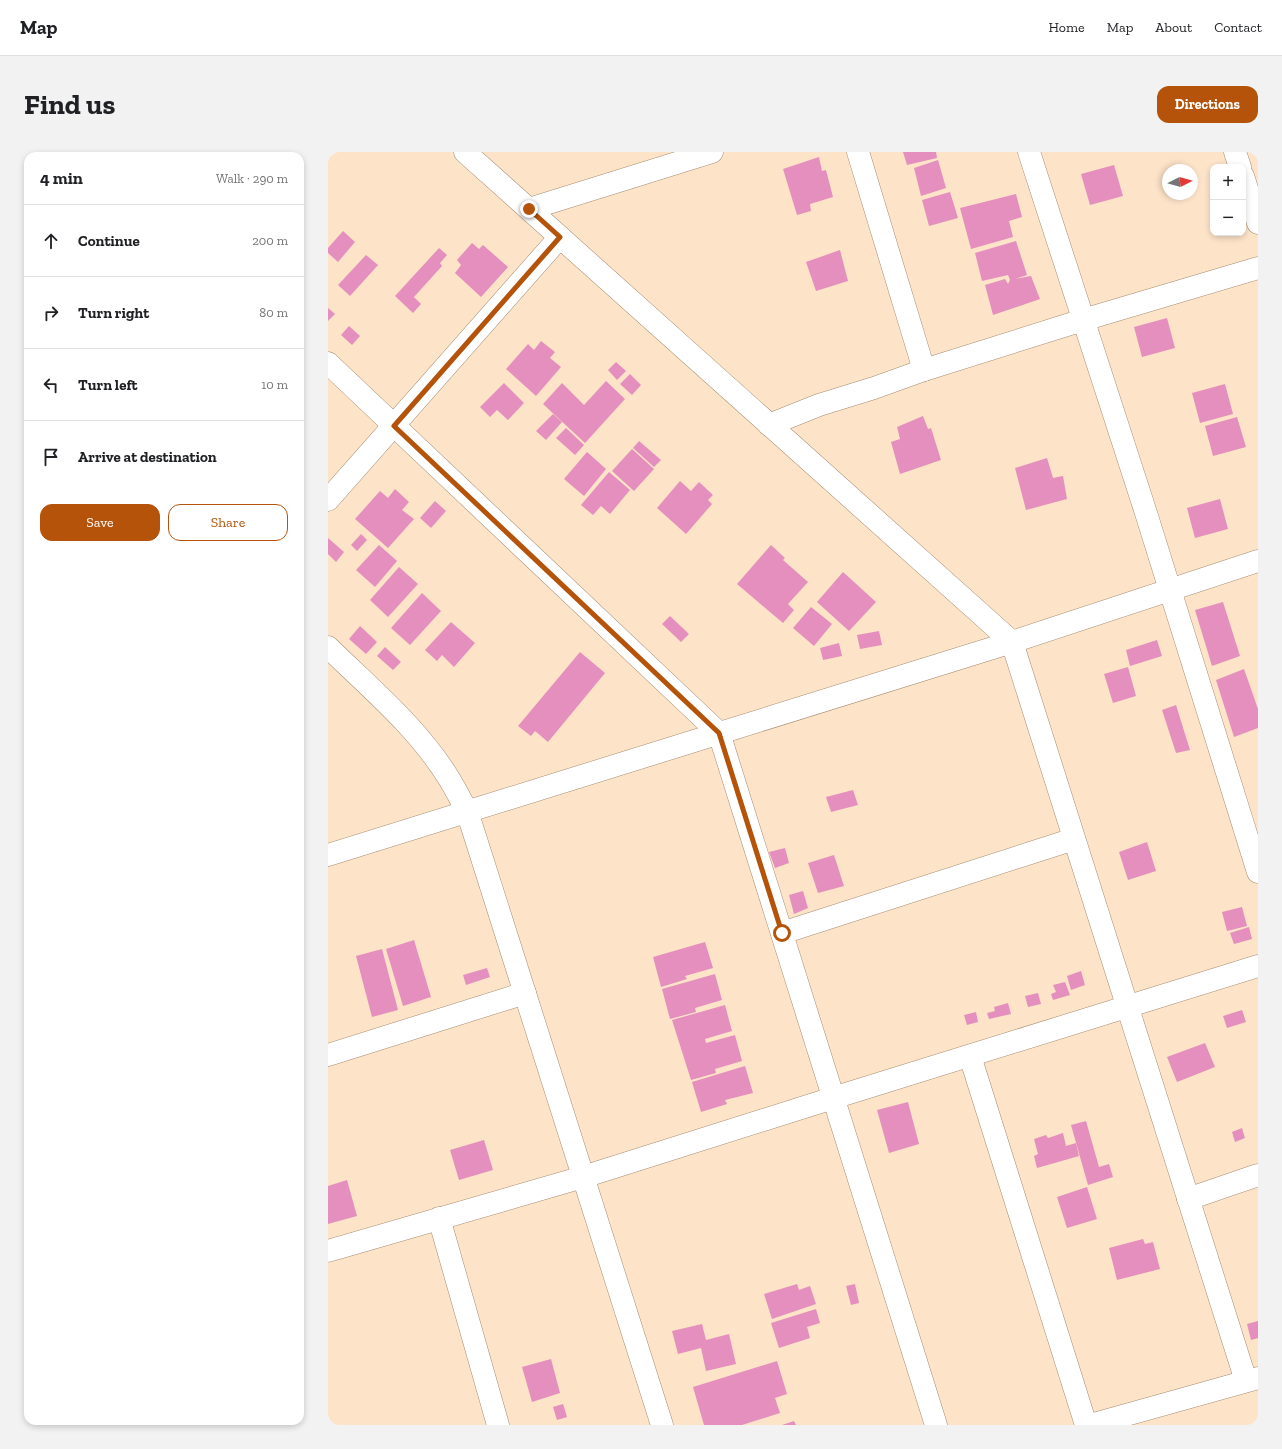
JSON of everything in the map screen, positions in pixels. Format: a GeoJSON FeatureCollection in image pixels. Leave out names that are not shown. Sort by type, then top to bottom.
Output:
{"type":"FeatureCollection","features":[{"type":"Feature","properties":{"kind":"street"},"geometry":{"type":"LineString","coordinates":[[465,152],[1012,642],[1188,1199],[1252,1379],[1090,1425]]}},
{"type":"Feature","properties":{"kind":"street"},"geometry":{"type":"LineString","coordinates":[[529,209],[712,152]]}},
{"type":"Feature","properties":{"kind":"street"},"geometry":{"type":"LineString","coordinates":[[858,152],[924,370]]}},
{"type":"Feature","properties":{"kind":"street"},"geometry":{"type":"LineString","coordinates":[[1029,152],[1170,591],[1258,872]]}},
{"type":"Feature","properties":{"kind":"street"},"geometry":{"type":"LineString","coordinates":[[1235,152],[1239,164]]}},
{"type":"Feature","properties":{"kind":"street"},"geometry":{"type":"LineString","coordinates":[[1246,185],[1258,223]]}},
{"type":"Feature","properties":{"kind":"street"},"geometry":{"type":"LineString","coordinates":[[328,500],[560,237]]}},
{"type":"Feature","properties":{"kind":"street"},"geometry":{"type":"LineString","coordinates":[[769,425],[819,404],[874,388],[924,370],[1083,320],[1258,268]]}},
{"type":"Feature","properties":{"kind":"street"},"geometry":{"type":"LineString","coordinates":[[328,363],[719,733],[936,1425]]}},
{"type":"Feature","properties":{"kind":"street"},"geometry":{"type":"LineString","coordinates":[[328,855],[1012,642],[1258,561]]}},
{"type":"Feature","properties":{"kind":"street"},"geometry":{"type":"LineString","coordinates":[[328,648],[396,714],[424,744],[448,776],[467,811],[662,1425]]}},
{"type":"Feature","properties":{"kind":"street"},"geometry":{"type":"LineString","coordinates":[[782,933],[1074,839]]}},
{"type":"Feature","properties":{"kind":"street"},"geometry":{"type":"LineString","coordinates":[[328,1251],[583,1177],[1258,966]]}},
{"type":"Feature","properties":{"kind":"street"},"geometry":{"type":"LineString","coordinates":[[328,1055],[525,993]]}},
{"type":"Feature","properties":{"kind":"street"},"geometry":{"type":"LineString","coordinates":[[970,1056],[1086,1425]]}},
{"type":"Feature","properties":{"kind":"street"},"geometry":{"type":"LineString","coordinates":[[1188,1199],[1258,1176]]}},
{"type":"Feature","properties":{"kind":"street"},"geometry":{"type":"LineString","coordinates":[[439,1218],[498,1425]]}},
{"type":"Feature","properties":{"kind":"building"},"geometry":{"type":"Polygon","coordinates":[[[903,152],[936,152],[937,158],[907,165],[903,152]]]}},
{"type":"Feature","properties":{"kind":"building"},"geometry":{"type":"Polygon","coordinates":[[[819,157],[822,171],[826,170],[833,197],[810,204],[811,211],[797,215],[783,169],[819,157]]]}},
{"type":"Feature","properties":{"kind":"building"},"geometry":{"type":"Polygon","coordinates":[[[938,160],[946,188],[921,196],[914,168],[938,160]]]}},
{"type":"Feature","properties":{"kind":"building"},"geometry":{"type":"Polygon","coordinates":[[[1114,165],[1123,196],[1090,205],[1081,174],[1114,165]]]}},
{"type":"Feature","properties":{"kind":"building"},"geometry":{"type":"Polygon","coordinates":[[[950,192],[958,218],[929,226],[922,200],[950,192]]]}},
{"type":"Feature","properties":{"kind":"building"},"geometry":{"type":"Polygon","coordinates":[[[1016,194],[1022,217],[1009,221],[1013,237],[971,249],[960,208],[1016,194]]]}},
{"type":"Feature","properties":{"kind":"building"},"geometry":{"type":"Polygon","coordinates":[[[343,231],[355,242],[338,262],[328,253],[328,248],[343,231]]]}},
{"type":"Feature","properties":{"kind":"building"},"geometry":{"type":"Polygon","coordinates":[[[1016,241],[1027,275],[1015,279],[1031,276],[1040,299],[993,315],[985,285],[1005,279],[1008,284],[1010,280],[1008,275],[982,281],[975,253],[1016,241]]]}},
{"type":"Feature","properties":{"kind":"building"},"geometry":{"type":"Polygon","coordinates":[[[472,243],[479,249],[483,245],[508,267],[481,297],[455,273],[461,265],[457,260],[472,243]]]}},
{"type":"Feature","properties":{"kind":"building"},"geometry":{"type":"Polygon","coordinates":[[[439,248],[447,255],[440,263],[442,266],[414,297],[421,304],[413,313],[395,296],[439,248]]]}},
{"type":"Feature","properties":{"kind":"building"},"geometry":{"type":"Polygon","coordinates":[[[840,250],[848,281],[816,291],[806,262],[840,250]]]}},
{"type":"Feature","properties":{"kind":"building"},"geometry":{"type":"Polygon","coordinates":[[[366,255],[378,265],[350,296],[338,285],[366,255]]]}},
{"type":"Feature","properties":{"kind":"building"},"geometry":{"type":"Polygon","coordinates":[[[328,308],[335,314],[328,321],[328,308]]]}},
{"type":"Feature","properties":{"kind":"building"},"geometry":{"type":"Polygon","coordinates":[[[1167,318],[1175,348],[1142,357],[1134,327],[1167,318]]]}},
{"type":"Feature","properties":{"kind":"building"},"geometry":{"type":"Polygon","coordinates":[[[349,326],[360,336],[352,345],[341,335],[349,326]]]}},
{"type":"Feature","properties":{"kind":"building"},"geometry":{"type":"Polygon","coordinates":[[[541,341],[555,352],[550,358],[561,367],[536,396],[506,369],[528,344],[534,350],[541,341]]]}},
{"type":"Feature","properties":{"kind":"building"},"geometry":{"type":"Polygon","coordinates":[[[616,362],[626,371],[617,380],[608,370],[616,362]]]}},
{"type":"Feature","properties":{"kind":"building"},"geometry":{"type":"Polygon","coordinates":[[[630,374],[641,385],[632,395],[620,384],[630,374]]]}},
{"type":"Feature","properties":{"kind":"building"},"geometry":{"type":"Polygon","coordinates":[[[606,381],[625,399],[585,443],[543,404],[562,383],[584,405],[606,381]]]}},
{"type":"Feature","properties":{"kind":"building"},"geometry":{"type":"Polygon","coordinates":[[[504,383],[524,403],[508,420],[497,410],[490,417],[480,407],[504,383]]]}},
{"type":"Feature","properties":{"kind":"building"},"geometry":{"type":"Polygon","coordinates":[[[1225,384],[1233,414],[1200,423],[1192,393],[1225,384]]]}},
{"type":"Feature","properties":{"kind":"building"},"geometry":{"type":"Polygon","coordinates":[[[553,414],[562,422],[546,440],[536,431],[553,414]]]}},
{"type":"Feature","properties":{"kind":"building"},"geometry":{"type":"Polygon","coordinates":[[[923,416],[928,429],[931,428],[941,460],[900,474],[891,442],[900,439],[897,427],[923,416]]]}},
{"type":"Feature","properties":{"kind":"building"},"geometry":{"type":"Polygon","coordinates":[[[1237,417],[1246,447],[1213,456],[1205,426],[1237,417]]]}},
{"type":"Feature","properties":{"kind":"building"},"geometry":{"type":"Polygon","coordinates":[[[566,428],[584,445],[575,455],[556,438],[566,428]]]}},
{"type":"Feature","properties":{"kind":"building"},"geometry":{"type":"Polygon","coordinates":[[[639,441],[661,460],[654,467],[633,448],[639,441]]]}},
{"type":"Feature","properties":{"kind":"building"},"geometry":{"type":"Polygon","coordinates":[[[632,449],[654,469],[634,491],[612,471],[632,449]]]}},
{"type":"Feature","properties":{"kind":"building"},"geometry":{"type":"Polygon","coordinates":[[[587,452],[606,469],[584,496],[564,479],[587,452]]]}},
{"type":"Feature","properties":{"kind":"building"},"geometry":{"type":"Polygon","coordinates":[[[1047,458],[1053,478],[1063,476],[1067,499],[1026,510],[1015,468],[1047,458]]]}},
{"type":"Feature","properties":{"kind":"building"},"geometry":{"type":"Polygon","coordinates":[[[609,472],[630,490],[610,514],[601,506],[593,515],[581,505],[609,472]]]}},
{"type":"Feature","properties":{"kind":"building"},"geometry":{"type":"Polygon","coordinates":[[[680,481],[691,491],[699,482],[713,495],[708,500],[712,504],[686,534],[657,508],[680,481]]]}},
{"type":"Feature","properties":{"kind":"building"},"geometry":{"type":"Polygon","coordinates":[[[395,489],[409,502],[402,510],[414,519],[388,548],[355,519],[380,491],[388,498],[395,489]]]}},
{"type":"Feature","properties":{"kind":"building"},"geometry":{"type":"Polygon","coordinates":[[[1220,499],[1228,529],[1195,538],[1187,508],[1220,499]]]}},
{"type":"Feature","properties":{"kind":"building"},"geometry":{"type":"Polygon","coordinates":[[[435,501],[446,511],[431,528],[420,518],[435,501]]]}},
{"type":"Feature","properties":{"kind":"building"},"geometry":{"type":"Polygon","coordinates":[[[361,534],[367,540],[357,551],[351,545],[361,534]]]}},
{"type":"Feature","properties":{"kind":"building"},"geometry":{"type":"Polygon","coordinates":[[[328,538],[344,552],[336,562],[328,554],[328,538]]]}},
{"type":"Feature","properties":{"kind":"building"},"geometry":{"type":"Polygon","coordinates":[[[379,545],[397,561],[375,587],[356,570],[379,545]]]}},
{"type":"Feature","properties":{"kind":"building"},"geometry":{"type":"Polygon","coordinates":[[[771,545],[785,558],[783,560],[808,582],[788,604],[794,610],[783,623],[737,584],[771,545]]]}},
{"type":"Feature","properties":{"kind":"building"},"geometry":{"type":"Polygon","coordinates":[[[399,567],[418,584],[388,617],[370,600],[399,567]]]}},
{"type":"Feature","properties":{"kind":"building"},"geometry":{"type":"Polygon","coordinates":[[[843,572],[876,602],[849,631],[817,602],[843,572]]]}},
{"type":"Feature","properties":{"kind":"building"},"geometry":{"type":"Polygon","coordinates":[[[422,593],[441,611],[410,645],[391,628],[422,593]]]}},
{"type":"Feature","properties":{"kind":"building"},"geometry":{"type":"Polygon","coordinates":[[[1223,602],[1240,656],[1212,666],[1195,610],[1223,602]]]}},
{"type":"Feature","properties":{"kind":"building"},"geometry":{"type":"Polygon","coordinates":[[[811,607],[832,624],[814,646],[793,628],[811,607]]]}},
{"type":"Feature","properties":{"kind":"building"},"geometry":{"type":"Polygon","coordinates":[[[670,616],[689,634],[681,642],[662,624],[670,616]]]}},
{"type":"Feature","properties":{"kind":"building"},"geometry":{"type":"Polygon","coordinates":[[[451,622],[475,643],[454,667],[442,655],[437,661],[425,650],[451,622]]]}},
{"type":"Feature","properties":{"kind":"building"},"geometry":{"type":"Polygon","coordinates":[[[360,626],[377,642],[366,654],[349,639],[360,626]]]}},
{"type":"Feature","properties":{"kind":"building"},"geometry":{"type":"Polygon","coordinates":[[[879,631],[882,645],[860,649],[857,635],[879,631]]]}},
{"type":"Feature","properties":{"kind":"building"},"geometry":{"type":"Polygon","coordinates":[[[1157,640],[1162,656],[1130,666],[1126,650],[1157,640]]]}},
{"type":"Feature","properties":{"kind":"building"},"geometry":{"type":"Polygon","coordinates":[[[839,643],[842,656],[823,660],[820,648],[839,643]]]}},
{"type":"Feature","properties":{"kind":"building"},"geometry":{"type":"Polygon","coordinates":[[[385,647],[401,662],[393,670],[377,656],[385,647]]]}},
{"type":"Feature","properties":{"kind":"building"},"geometry":{"type":"Polygon","coordinates":[[[580,652],[605,673],[548,742],[535,731],[531,736],[518,726],[580,652]]]}},
{"type":"Feature","properties":{"kind":"building"},"geometry":{"type":"Polygon","coordinates":[[[1128,667],[1136,696],[1113,703],[1104,674],[1128,667]]]}},
{"type":"Feature","properties":{"kind":"building"},"geometry":{"type":"Polygon","coordinates":[[[1244,669],[1258,709],[1258,728],[1234,737],[1216,680],[1244,669]]]}},
{"type":"Feature","properties":{"kind":"building"},"geometry":{"type":"Polygon","coordinates":[[[1176,705],[1190,750],[1176,753],[1162,710],[1176,705]]]}},
{"type":"Feature","properties":{"kind":"building"},"geometry":{"type":"Polygon","coordinates":[[[853,790],[858,805],[831,812],[826,797],[853,790]]]}},
{"type":"Feature","properties":{"kind":"building"},"geometry":{"type":"Polygon","coordinates":[[[1147,842],[1156,871],[1128,880],[1119,852],[1147,842]]]}},
{"type":"Feature","properties":{"kind":"building"},"geometry":{"type":"Polygon","coordinates":[[[785,848],[789,863],[775,868],[769,852],[785,848]]]}},
{"type":"Feature","properties":{"kind":"building"},"geometry":{"type":"Polygon","coordinates":[[[834,855],[844,886],[818,893],[808,863],[834,855]]]}},
{"type":"Feature","properties":{"kind":"building"},"geometry":{"type":"Polygon","coordinates":[[[803,891],[808,908],[794,914],[789,895],[803,891]]]}},
{"type":"Feature","properties":{"kind":"building"},"geometry":{"type":"Polygon","coordinates":[[[1242,907],[1247,926],[1227,931],[1222,912],[1242,907]]]}},
{"type":"Feature","properties":{"kind":"building"},"geometry":{"type":"Polygon","coordinates":[[[1249,927],[1252,939],[1234,944],[1230,933],[1249,927]]]}},
{"type":"Feature","properties":{"kind":"building"},"geometry":{"type":"Polygon","coordinates":[[[414,940],[431,997],[403,1006],[386,949],[414,940]]]}},
{"type":"Feature","properties":{"kind":"building"},"geometry":{"type":"Polygon","coordinates":[[[705,942],[713,968],[685,976],[687,979],[661,987],[653,957],[705,942]]]}},
{"type":"Feature","properties":{"kind":"building"},"geometry":{"type":"Polygon","coordinates":[[[382,949],[398,1010],[372,1017],[356,956],[382,949]]]}},
{"type":"Feature","properties":{"kind":"building"},"geometry":{"type":"Polygon","coordinates":[[[487,968],[490,977],[466,985],[463,975],[487,968]]]}},
{"type":"Feature","properties":{"kind":"building"},"geometry":{"type":"Polygon","coordinates":[[[1081,971],[1085,985],[1071,990],[1067,976],[1081,971]]]}},
{"type":"Feature","properties":{"kind":"building"},"geometry":{"type":"Polygon","coordinates":[[[715,974],[722,1000],[695,1008],[696,1012],[670,1019],[662,989],[715,974]]]}},
{"type":"Feature","properties":{"kind":"building"},"geometry":{"type":"Polygon","coordinates":[[[1065,982],[1070,995],[1053,1000],[1051,994],[1056,992],[1053,985],[1065,982]]]}},
{"type":"Feature","properties":{"kind":"building"},"geometry":{"type":"Polygon","coordinates":[[[1038,993],[1041,1004],[1028,1007],[1025,996],[1038,993]]]}},
{"type":"Feature","properties":{"kind":"building"},"geometry":{"type":"Polygon","coordinates":[[[1008,1003],[1011,1014],[989,1019],[987,1013],[995,1011],[994,1007],[1008,1003]]]}},
{"type":"Feature","properties":{"kind":"building"},"geometry":{"type":"Polygon","coordinates":[[[725,1005],[732,1031],[705,1039],[706,1043],[735,1035],[742,1061],[715,1069],[716,1073],[691,1080],[672,1020],[725,1005]]]}},
{"type":"Feature","properties":{"kind":"building"},"geometry":{"type":"Polygon","coordinates":[[[1242,1010],[1246,1022],[1227,1028],[1223,1016],[1242,1010]]]}},
{"type":"Feature","properties":{"kind":"building"},"geometry":{"type":"Polygon","coordinates":[[[976,1012],[978,1022],[967,1025],[964,1015],[976,1012]]]}},
{"type":"Feature","properties":{"kind":"building"},"geometry":{"type":"Polygon","coordinates":[[[1205,1043],[1215,1067],[1177,1082],[1167,1057],[1205,1043]]]}},
{"type":"Feature","properties":{"kind":"building"},"geometry":{"type":"Polygon","coordinates":[[[745,1066],[753,1093],[725,1100],[727,1104],[701,1112],[692,1082],[745,1066]]]}},
{"type":"Feature","properties":{"kind":"building"},"geometry":{"type":"Polygon","coordinates":[[[908,1102],[919,1144],[889,1153],[877,1110],[908,1102]]]}},
{"type":"Feature","properties":{"kind":"building"},"geometry":{"type":"Polygon","coordinates":[[[1086,1121],[1099,1167],[1109,1164],[1113,1177],[1088,1185],[1071,1125],[1086,1121]]]}},
{"type":"Feature","properties":{"kind":"building"},"geometry":{"type":"Polygon","coordinates":[[[1242,1128],[1245,1138],[1235,1142],[1232,1132],[1242,1128]]]}},
{"type":"Feature","properties":{"kind":"building"},"geometry":{"type":"Polygon","coordinates":[[[1063,1133],[1066,1146],[1076,1143],[1079,1156],[1037,1168],[1034,1156],[1038,1154],[1034,1139],[1046,1135],[1048,1138],[1063,1133]]]}},
{"type":"Feature","properties":{"kind":"building"},"geometry":{"type":"Polygon","coordinates":[[[484,1140],[493,1170],[459,1180],[450,1150],[484,1140]]]}},
{"type":"Feature","properties":{"kind":"building"},"geometry":{"type":"Polygon","coordinates":[[[347,1180],[357,1216],[328,1224],[328,1186],[347,1180]]]}},
{"type":"Feature","properties":{"kind":"building"},"geometry":{"type":"Polygon","coordinates":[[[1087,1187],[1097,1219],[1067,1228],[1057,1197],[1087,1187]]]}},
{"type":"Feature","properties":{"kind":"building"},"geometry":{"type":"Polygon","coordinates":[[[1143,1239],[1145,1244],[1153,1242],[1160,1269],[1117,1280],[1109,1248],[1143,1239]]]}},
{"type":"Feature","properties":{"kind":"building"},"geometry":{"type":"Polygon","coordinates":[[[797,1284],[799,1290],[810,1286],[816,1304],[772,1319],[764,1294],[797,1284]]]}},
{"type":"Feature","properties":{"kind":"building"},"geometry":{"type":"Polygon","coordinates":[[[855,1284],[859,1303],[851,1305],[846,1286],[855,1284]]]}},
{"type":"Feature","properties":{"kind":"building"},"geometry":{"type":"Polygon","coordinates":[[[816,1309],[820,1323],[807,1327],[810,1338],[779,1348],[771,1323],[816,1309]]]}},
{"type":"Feature","properties":{"kind":"building"},"geometry":{"type":"Polygon","coordinates":[[[1258,1321],[1258,1338],[1251,1340],[1247,1324],[1258,1321]]]}},
{"type":"Feature","properties":{"kind":"building"},"geometry":{"type":"Polygon","coordinates":[[[702,1324],[706,1340],[729,1334],[736,1364],[706,1371],[701,1348],[678,1354],[672,1331],[702,1324]]]}},
{"type":"Feature","properties":{"kind":"building"},"geometry":{"type":"Polygon","coordinates":[[[551,1359],[560,1393],[532,1402],[522,1367],[551,1359]]]}},
{"type":"Feature","properties":{"kind":"building"},"geometry":{"type":"Polygon","coordinates":[[[777,1361],[787,1394],[775,1398],[780,1413],[742,1425],[704,1425],[693,1387],[777,1361]]]}},
{"type":"Feature","properties":{"kind":"building"},"geometry":{"type":"Polygon","coordinates":[[[563,1404],[567,1417],[557,1420],[553,1407],[563,1404]]]}},
{"type":"Feature","properties":{"kind":"building"},"geometry":{"type":"Polygon","coordinates":[[[794,1421],[796,1425],[782,1425],[794,1421]]]}},
{"type":"Feature","properties":{"kind":"route"},"geometry":{"type":"LineString","coordinates":[[529,209],[560,237],[394,426],[719,733],[782,933]]}}]}
